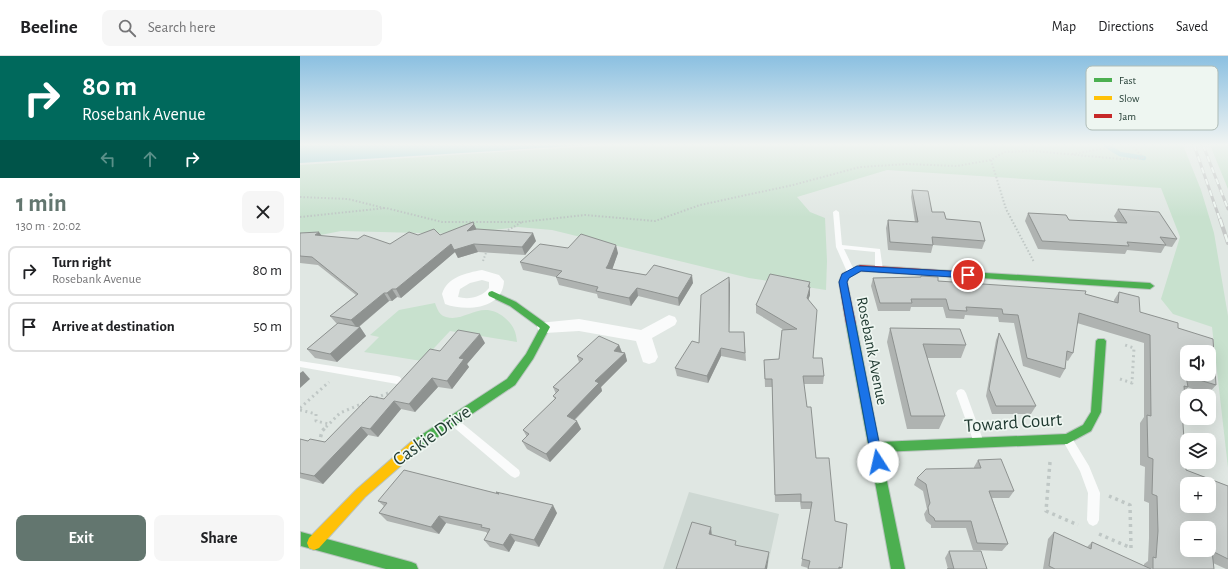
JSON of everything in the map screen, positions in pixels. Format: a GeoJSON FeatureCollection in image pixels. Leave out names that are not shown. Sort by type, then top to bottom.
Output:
{"type":"FeatureCollection","features":[{"type":"Feature","properties":{"kind":"street"},"geometry":{"type":"LineString","coordinates":[[851,272],[860,268],[1150,286]]}},
{"type":"Feature","properties":{"kind":"street","name":"Rosebank Avenue"},"geometry":{"type":"LineString","coordinates":[[851,272],[845,276],[843,282],[898,569]]}},
{"type":"Feature","properties":{"kind":"street"},"geometry":{"type":"LineString","coordinates":[[476,276],[488,276],[494,278],[497,281],[496,290],[478,302],[470,304],[462,304],[451,300],[450,296],[454,287],[466,279],[476,276]]}},
{"type":"Feature","properties":{"kind":"street"},"geometry":{"type":"LineString","coordinates":[[492,294],[513,304],[544,328],[587,325],[643,336],[669,321]]}},
{"type":"Feature","properties":{"kind":"street","name":"Caskie Drive"},"geometry":{"type":"LineString","coordinates":[[314,543],[361,493],[409,450],[510,382],[526,363],[544,328]]}},
{"type":"Feature","properties":{"kind":"street"},"geometry":{"type":"LineString","coordinates":[[643,336],[649,357]]}},
{"type":"Feature","properties":{"kind":"street","name":"Toward Court"},"geometry":{"type":"LineString","coordinates":[[875,447],[1067,439],[1087,428],[1096,412],[1101,341]]}},
{"type":"Feature","properties":{"kind":"street"},"geometry":{"type":"LineString","coordinates":[[300,539],[411,569]]}},
{"type":"Feature","properties":{"kind":"lane"},"geometry":{"type":"LineString","coordinates":[[836,212],[839,247],[851,272]]}},
{"type":"Feature","properties":{"kind":"lane"},"geometry":{"type":"LineString","coordinates":[[839,247],[878,250],[879,270]]}},
{"type":"Feature","properties":{"kind":"lane"},"geometry":{"type":"LineString","coordinates":[[300,364],[397,380]]}},
{"type":"Feature","properties":{"kind":"lane"},"geometry":{"type":"LineString","coordinates":[[961,393],[978,442]]}},
{"type":"Feature","properties":{"kind":"lane"},"geometry":{"type":"LineString","coordinates":[[453,420],[515,472]]}},
{"type":"Feature","properties":{"kind":"lane"},"geometry":{"type":"LineString","coordinates":[[1067,439],[1085,469],[1094,493],[1093,520]]}},
{"type":"Feature","properties":{"kind":"path"},"geometry":{"type":"LineString","coordinates":[[300,197],[348,199],[442,222],[522,222],[585,216],[655,222],[700,205],[793,185],[853,169]]}},
{"type":"Feature","properties":{"kind":"path"},"geometry":{"type":"LineString","coordinates":[[994,169],[1006,209],[1042,280]]}},
{"type":"Feature","properties":{"kind":"path"},"geometry":{"type":"LineString","coordinates":[[300,217],[386,208]]}},
{"type":"Feature","properties":{"kind":"path"},"geometry":{"type":"LineString","coordinates":[[504,233],[522,222]]}},
{"type":"Feature","properties":{"kind":"path"},"geometry":{"type":"LineString","coordinates":[[476,276],[488,247]]}},
{"type":"Feature","properties":{"kind":"path"},"geometry":{"type":"LineString","coordinates":[[300,409],[342,371]]}},
{"type":"Feature","properties":{"kind":"path"},"geometry":{"type":"LineString","coordinates":[[315,448],[320,443],[322,431],[340,413],[391,392]]}},
{"type":"Feature","properties":{"kind":"path"},"geometry":{"type":"LineString","coordinates":[[300,409],[316,414],[316,421],[329,424]]}},
{"type":"Feature","properties":{"kind":"shaded area"},"geometry":{"type":"Polygon","coordinates":[[[689,492],[779,514],[767,569],[663,569],[689,492]]]}},
{"type":"Feature","properties":{"kind":"green space"},"geometry":{"type":"Polygon","coordinates":[[[300,169],[1193,169],[1201,190],[1214,233],[1228,316],[1228,468],[1216,362],[1216,345],[1214,345],[1212,327],[1173,314],[1161,299],[1180,237],[1161,188],[887,170],[797,197],[810,212],[825,218],[827,261],[826,290],[749,278],[552,230],[518,227],[460,234],[341,231],[300,239],[300,169]]]}},
{"type":"Feature","properties":{"kind":"green space"},"geometry":{"type":"Polygon","coordinates":[[[1220,169],[1228,169],[1228,189],[1220,169]]]}},
{"type":"Feature","properties":{"kind":"green space"},"geometry":{"type":"Polygon","coordinates":[[[435,303],[440,314],[446,317],[460,317],[481,310],[496,312],[510,323],[515,331],[517,342],[450,331],[422,361],[364,352],[379,337],[370,335],[399,310],[435,303]]]}},
{"type":"Feature","properties":{"kind":"building"},"geometry":{"type":"Polygon","coordinates":[[[912,190],[928,191],[932,212],[944,212],[946,219],[980,222],[985,241],[932,237],[933,245],[890,242],[888,220],[918,222],[912,190]]]}},
{"type":"Feature","properties":{"kind":"building"},"geometry":{"type":"Polygon","coordinates":[[[1118,209],[1159,212],[1177,239],[1160,237],[1166,245],[1127,242],[1129,246],[1042,241],[1028,213],[1066,215],[1069,220],[1127,223],[1118,209]]]}},
{"type":"Feature","properties":{"kind":"building"},"geometry":{"type":"Polygon","coordinates":[[[473,222],[474,224],[467,231],[477,229],[533,233],[522,247],[474,244],[454,250],[451,244],[396,289],[392,289],[387,293],[384,293],[351,320],[330,316],[358,294],[312,257],[300,256],[300,233],[319,232],[315,235],[358,239],[364,235],[390,244],[409,232],[418,235],[434,229],[440,235],[473,222]]]}},
{"type":"Feature","properties":{"kind":"building"},"geometry":{"type":"Polygon","coordinates":[[[581,234],[616,245],[606,268],[646,275],[654,265],[692,275],[678,298],[637,288],[629,298],[596,291],[598,287],[556,277],[562,271],[520,262],[540,244],[568,248],[581,234]]]}},
{"type":"Feature","properties":{"kind":"building"},"geometry":{"type":"Polygon","coordinates":[[[770,274],[810,282],[807,298],[817,310],[813,358],[822,358],[824,376],[803,376],[807,407],[811,407],[816,458],[829,458],[835,521],[847,524],[842,568],[839,567],[839,569],[808,569],[810,561],[802,559],[812,502],[801,502],[801,494],[775,495],[772,379],[765,379],[764,360],[779,359],[782,330],[797,329],[756,305],[770,274]]]}},
{"type":"Feature","properties":{"kind":"building"},"geometry":{"type":"Polygon","coordinates":[[[921,276],[938,277],[938,281],[1086,291],[1085,294],[1118,303],[1119,292],[1139,297],[1140,312],[1178,323],[1178,328],[1213,339],[1213,345],[1180,345],[1180,381],[1187,381],[1188,387],[1184,386],[1184,389],[1180,389],[1180,425],[1183,425],[1184,433],[1180,433],[1180,469],[1186,469],[1204,477],[1180,477],[1180,513],[1216,513],[1216,481],[1228,486],[1228,559],[1216,553],[1216,521],[1180,521],[1180,557],[1213,557],[1214,569],[1153,569],[1153,557],[1156,558],[1158,531],[1157,496],[1152,494],[1153,459],[1148,457],[1147,415],[1151,416],[1150,335],[1079,313],[1073,353],[1067,351],[1065,369],[1027,358],[1018,315],[1003,314],[1002,309],[966,307],[967,311],[949,310],[946,299],[911,299],[912,303],[880,303],[873,278],[921,276]]]}},
{"type":"Feature","properties":{"kind":"building"},"geometry":{"type":"Polygon","coordinates":[[[729,277],[729,332],[744,332],[745,353],[721,348],[707,376],[675,368],[692,341],[699,343],[701,295],[729,277]]]}},
{"type":"Feature","properties":{"kind":"building"},"geometry":{"type":"Polygon","coordinates":[[[338,323],[360,327],[330,354],[307,349],[338,323]]]}},
{"type":"Feature","properties":{"kind":"building"},"geometry":{"type":"Polygon","coordinates":[[[890,328],[960,329],[966,345],[923,344],[945,416],[911,416],[890,328]]]}},
{"type":"Feature","properties":{"kind":"building"},"geometry":{"type":"Polygon","coordinates":[[[458,330],[480,334],[459,358],[464,359],[447,381],[432,378],[409,404],[394,401],[370,429],[361,427],[314,476],[300,473],[300,439],[325,442],[370,396],[384,399],[430,349],[440,351],[458,330]]]}},
{"type":"Feature","properties":{"kind":"building"},"geometry":{"type":"Polygon","coordinates":[[[999,333],[1036,406],[996,406],[989,389],[999,333]]]}},
{"type":"Feature","properties":{"kind":"building"},"geometry":{"type":"Polygon","coordinates":[[[599,336],[619,345],[614,351],[625,353],[595,381],[599,383],[567,416],[577,421],[546,454],[522,441],[529,434],[523,430],[556,398],[553,396],[559,390],[553,387],[583,359],[577,356],[599,336]]]}},
{"type":"Feature","properties":{"kind":"building"},"geometry":{"type":"Polygon","coordinates":[[[1203,381],[1216,381],[1216,385],[1203,381]]]}},
{"type":"Feature","properties":{"kind":"building"},"geometry":{"type":"Polygon","coordinates":[[[1001,459],[1014,491],[989,491],[1008,544],[977,543],[971,521],[935,521],[929,514],[928,507],[930,503],[926,484],[917,478],[926,469],[981,468],[978,460],[1001,459]]]}},
{"type":"Feature","properties":{"kind":"building"},"geometry":{"type":"Polygon","coordinates":[[[404,470],[499,494],[496,492],[553,505],[534,540],[510,534],[503,545],[484,540],[490,529],[481,527],[482,525],[439,516],[431,527],[379,513],[387,503],[378,501],[404,470]]]}},
{"type":"Feature","properties":{"kind":"building"},"geometry":{"type":"Polygon","coordinates":[[[692,522],[711,527],[709,534],[736,541],[735,545],[769,552],[765,569],[676,569],[692,522]]]}},
{"type":"Feature","properties":{"kind":"building"},"geometry":{"type":"Polygon","coordinates":[[[1054,532],[1091,549],[1092,542],[1151,569],[1055,569],[1049,566],[1054,532]]]}},
{"type":"Feature","properties":{"kind":"building"},"geometry":{"type":"Polygon","coordinates":[[[949,551],[981,551],[987,569],[954,569],[949,551]]]}},
{"type":"Feature","properties":{"kind":"railway"},"geometry":{"type":"LineString","coordinates":[[1202,169],[1220,220]]}},
{"type":"Feature","properties":{"kind":"railway"},"geometry":{"type":"LineString","coordinates":[[1212,169],[1228,209]]}},
{"type":"Feature","properties":{"kind":"railway"},"geometry":{"type":"LineString","coordinates":[[1220,219],[1228,243]]}},
{"type":"Feature","properties":{"kind":"traffic: fast"},"geometry":{"type":"LineString","coordinates":[[969,275],[1150,286]]}},
{"type":"Feature","properties":{"kind":"traffic: fast"},"geometry":{"type":"LineString","coordinates":[[416,445],[511,382],[530,356],[545,327],[513,304],[492,294]]}},
{"type":"Feature","properties":{"kind":"traffic: fast"},"geometry":{"type":"LineString","coordinates":[[851,324],[898,569]]}},
{"type":"Feature","properties":{"kind":"traffic: fast"},"geometry":{"type":"LineString","coordinates":[[875,447],[1067,439],[1087,428],[1096,412],[1101,341]]}},
{"type":"Feature","properties":{"kind":"traffic: fast"},"geometry":{"type":"LineString","coordinates":[[301,539],[411,569]]}},
{"type":"Feature","properties":{"kind":"traffic: slow"},"geometry":{"type":"LineString","coordinates":[[314,543],[361,493],[416,445]]}},
{"type":"Feature","properties":{"kind":"traffic: jam"},"geometry":{"type":"LineString","coordinates":[[851,324],[843,282],[845,276],[860,268],[969,275]]}},
{"type":"Feature","properties":{"kind":"route"},"geometry":{"type":"LineString","coordinates":[[878,462],[843,282],[845,276],[860,268],[968,275]]}}]}
